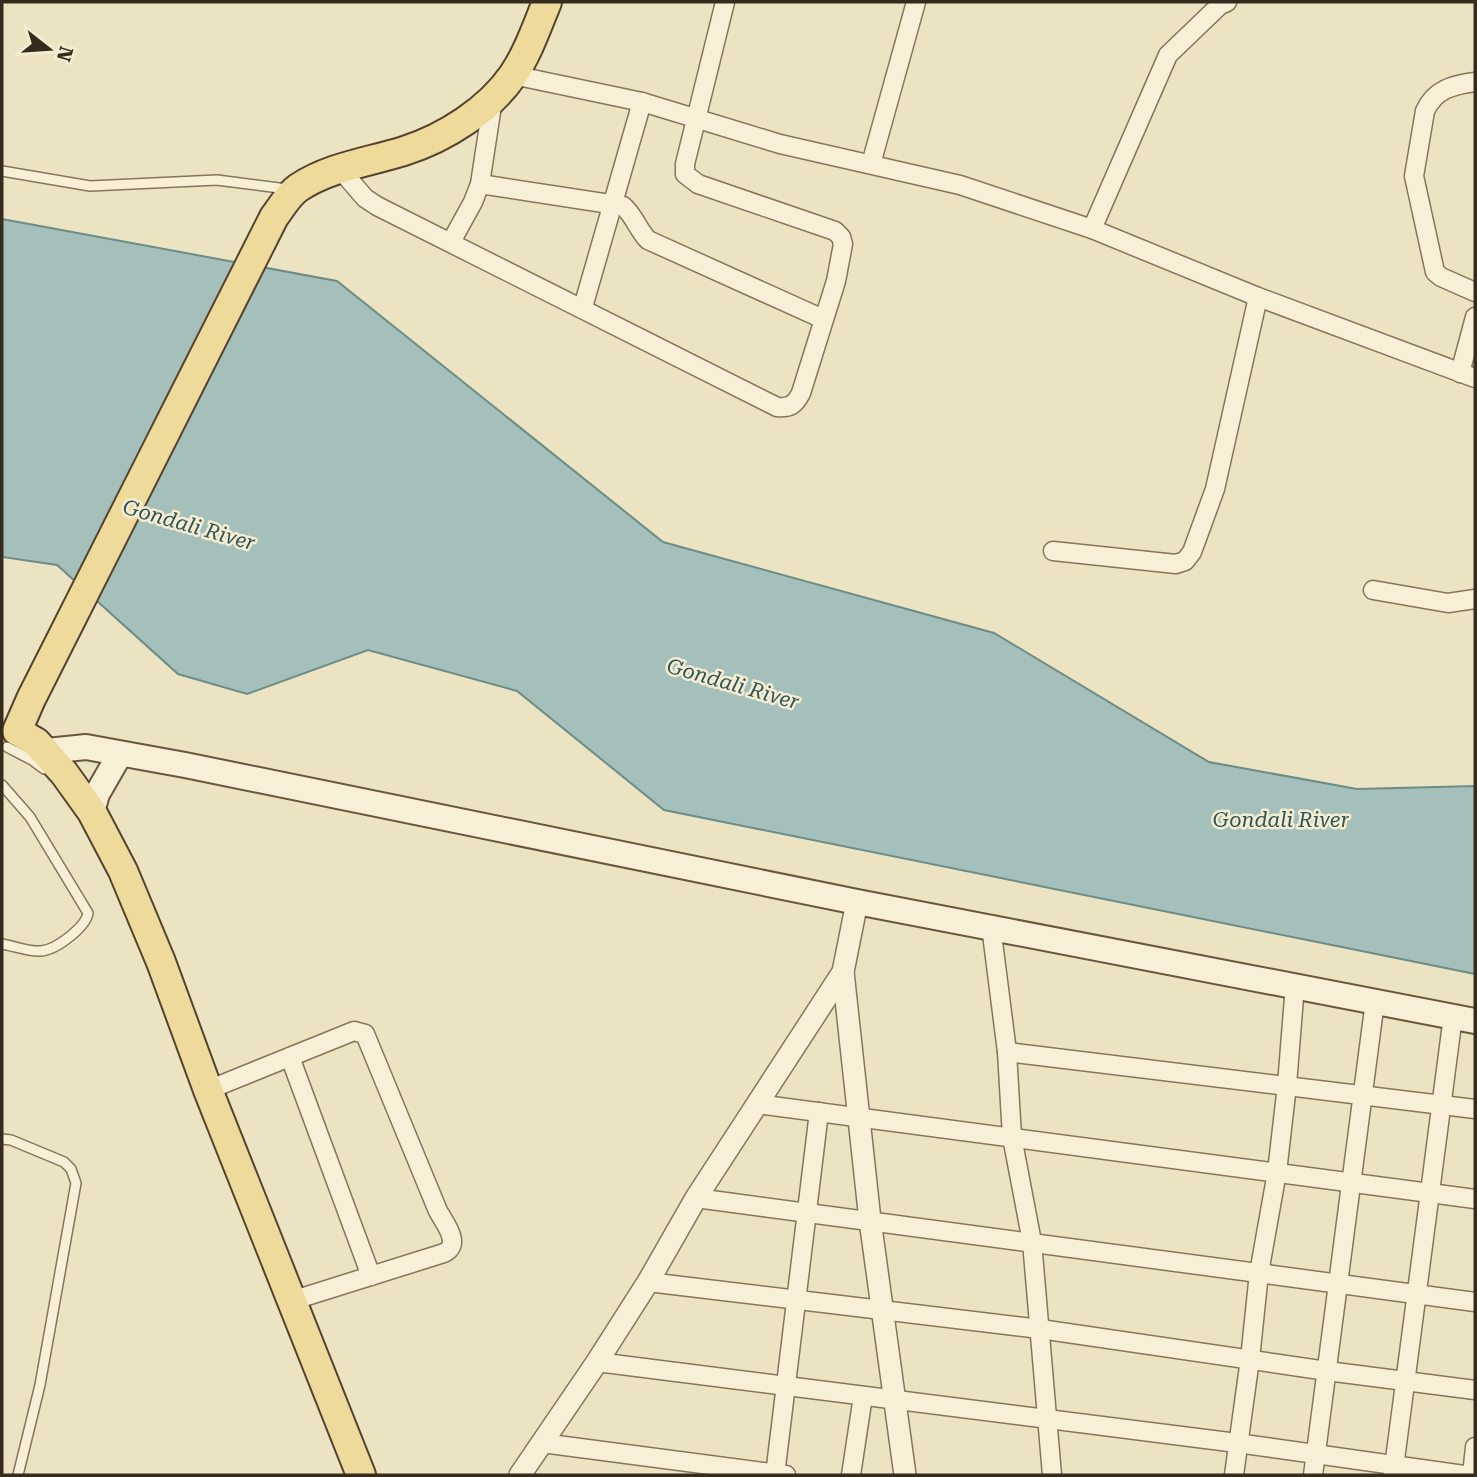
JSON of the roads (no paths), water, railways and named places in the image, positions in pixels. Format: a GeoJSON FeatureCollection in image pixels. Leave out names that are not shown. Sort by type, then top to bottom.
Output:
{"type":"FeatureCollection","features":[{"type":"Feature","properties":{"kind":"main road"},"geometry":{"type":"LineString","coordinates":[[547,2],[526,53],[513,75],[493,99],[465,121],[407,150],[340,169],[296,190],[274,217],[32,699],[7,739],[47,751],[86,747],[185,765],[857,902],[1464,1018]]}},
{"type":"Feature","properties":{"kind":"main road"},"geometry":{"type":"LineString","coordinates":[[47,751],[92,812],[123,871],[361,1475]]}},
{"type":"Feature","properties":{"kind":"main road"},"geometry":{"type":"LineString","coordinates":[[92,812],[97,794],[120,754]]}},
{"type":"Feature","properties":{"kind":"street"},"geometry":{"type":"LineString","coordinates":[[340,169],[365,198],[777,407],[788,408],[796,403],[802,393],[836,281],[844,244],[835,231],[698,184],[685,174],[685,164],[725,2]]}},
{"type":"Feature","properties":{"kind":"street"},"geometry":{"type":"LineString","coordinates":[[871,164],[916,2]]}},
{"type":"Feature","properties":{"kind":"street"},"geometry":{"type":"LineString","coordinates":[[1092,229],[1168,55],[1220,5],[1227,2]]}},
{"type":"Feature","properties":{"kind":"street"},"geometry":{"type":"LineString","coordinates":[[513,75],[642,102],[780,144],[960,185],[1092,229],[1258,297],[1467,375],[1475,317]]}},
{"type":"Feature","properties":{"kind":"street"},"geometry":{"type":"LineString","coordinates":[[1475,82],[1444,88],[1429,103],[1425,111],[1414,176],[1436,272],[1441,277],[1475,292]]}},
{"type":"Feature","properties":{"kind":"street"},"geometry":{"type":"LineString","coordinates":[[451,242],[480,184],[493,99]]}},
{"type":"Feature","properties":{"kind":"street"},"geometry":{"type":"LineString","coordinates":[[583,307],[642,102]]}},
{"type":"Feature","properties":{"kind":"street"},"geometry":{"type":"LineString","coordinates":[[480,184],[614,204],[629,211],[640,233],[648,240],[823,319]]}},
{"type":"Feature","properties":{"kind":"street"},"geometry":{"type":"LineString","coordinates":[[1054,551],[1176,564],[1185,561],[1192,552],[1215,489],[1258,297]]}},
{"type":"Feature","properties":{"kind":"street"},"geometry":{"type":"LineString","coordinates":[[1373,590],[1448,603],[1475,599]]}},
{"type":"Feature","properties":{"kind":"street"},"geometry":{"type":"LineString","coordinates":[[857,902],[843,972],[881,1311],[905,1475]]}},
{"type":"Feature","properties":{"kind":"street"},"geometry":{"type":"LineString","coordinates":[[991,926],[1007,1052],[1012,1138],[1032,1242],[1052,1475]]}},
{"type":"Feature","properties":{"kind":"street"},"geometry":{"type":"LineString","coordinates":[[520,1475],[597,1362],[648,1282],[696,1198],[843,972]]}},
{"type":"Feature","properties":{"kind":"street"},"geometry":{"type":"LineString","coordinates":[[1234,1475],[1259,1273],[1277,1172],[1295,985]]}},
{"type":"Feature","properties":{"kind":"street"},"geometry":{"type":"LineString","coordinates":[[1313,1475],[1375,1001]]}},
{"type":"Feature","properties":{"kind":"street"},"geometry":{"type":"LineString","coordinates":[[1394,1470],[1442,1105],[1464,1018]]}},
{"type":"Feature","properties":{"kind":"street"},"geometry":{"type":"LineString","coordinates":[[208,1090],[354,1031],[360,1031],[365,1034],[438,1211],[452,1236],[453,1244],[450,1250],[444,1253],[291,1301]]}},
{"type":"Feature","properties":{"kind":"street"},"geometry":{"type":"LineString","coordinates":[[1007,1052],[1475,1109]]}},
{"type":"Feature","properties":{"kind":"street"},"geometry":{"type":"LineString","coordinates":[[290,1057],[371,1276]]}},
{"type":"Feature","properties":{"kind":"street"},"geometry":{"type":"LineString","coordinates":[[757,1104],[1475,1199]]}},
{"type":"Feature","properties":{"kind":"street"},"geometry":{"type":"LineString","coordinates":[[542,1443],[778,1475],[785,1385],[819,1112]]}},
{"type":"Feature","properties":{"kind":"street"},"geometry":{"type":"LineString","coordinates":[[696,1198],[1475,1302]]}},
{"type":"Feature","properties":{"kind":"street"},"geometry":{"type":"LineString","coordinates":[[648,1282],[1040,1329],[1475,1390]]}},
{"type":"Feature","properties":{"kind":"street"},"geometry":{"type":"LineString","coordinates":[[597,1362],[1237,1443],[1394,1470],[1464,1475]]}},
{"type":"Feature","properties":{"kind":"street"},"geometry":{"type":"LineString","coordinates":[[851,1475],[863,1396]]}},
{"type":"Feature","properties":{"kind":"street"},"geometry":{"type":"LineString","coordinates":[[1472,1475],[1475,1447]]}},
{"type":"Feature","properties":{"kind":"lane"},"geometry":{"type":"LineString","coordinates":[[2,171],[90,186],[217,180],[296,190]]}},
{"type":"Feature","properties":{"kind":"lane"},"geometry":{"type":"LineString","coordinates":[[7,739],[61,781],[74,786]]}},
{"type":"Feature","properties":{"kind":"lane"},"geometry":{"type":"LineString","coordinates":[[2,785],[30,817],[88,913],[82,928],[49,949],[32,950],[2,944]]}},
{"type":"Feature","properties":{"kind":"lane"},"geometry":{"type":"LineString","coordinates":[[2,1139],[11,1140],[64,1162],[71,1169],[76,1183],[40,1385],[18,1475]]}},
{"type":"Feature","properties":{"kind":"water","name":"Gondali River"},"geometry":{"type":"Polygon","coordinates":[[[2,219],[337,281],[663,542],[994,633],[1209,762],[1357,789],[1475,786],[1475,974],[664,810],[517,691],[368,650],[247,694],[178,674],[57,565],[2,557],[2,219]]]}}]}
